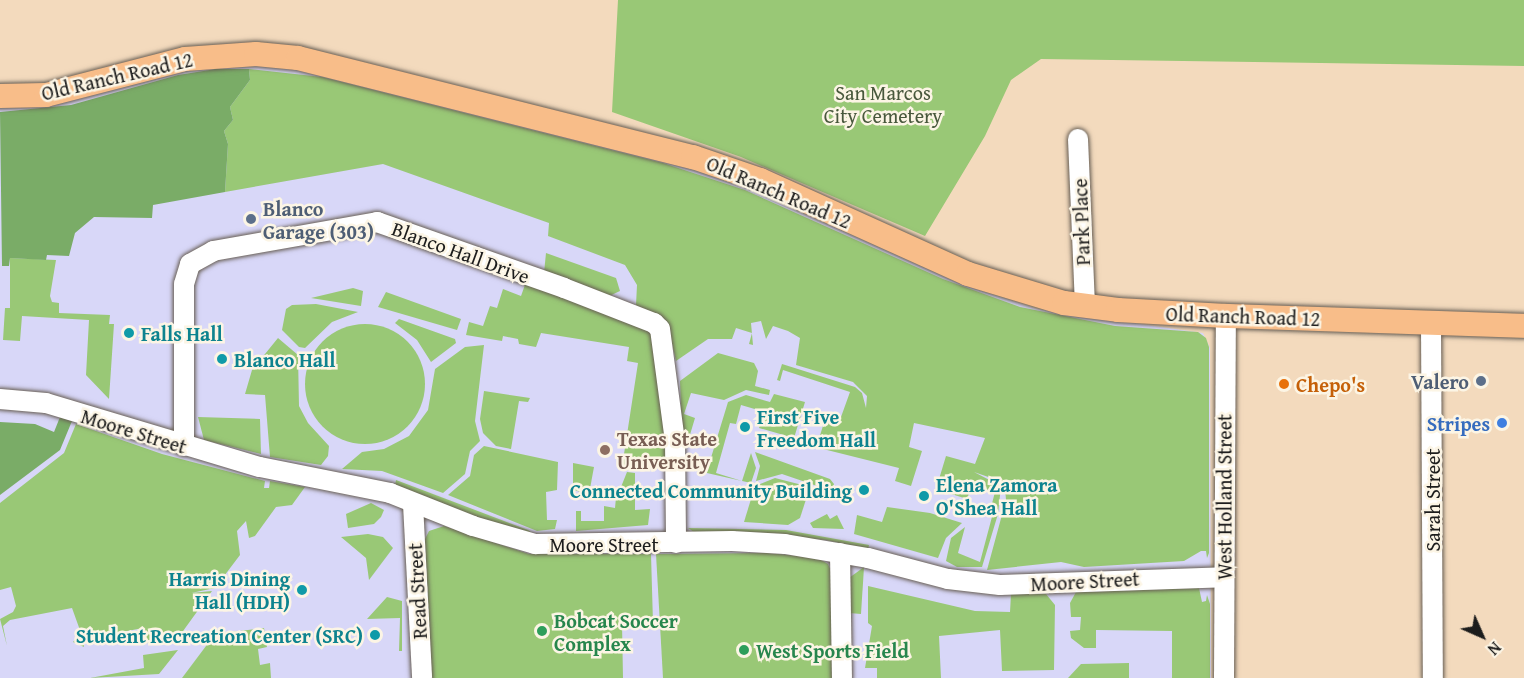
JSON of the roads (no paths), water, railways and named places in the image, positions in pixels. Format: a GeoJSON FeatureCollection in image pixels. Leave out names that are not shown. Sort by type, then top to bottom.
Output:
{"type":"FeatureCollection","features":[{"type":"Feature","properties":{"kind":"main road","name":"Old Ranch Road 12"},"geometry":{"type":"LineString","coordinates":[[0,96],[46,95],[185,59],[256,54],[298,58],[693,157],[760,180],[968,274],[1026,293],[1085,306],[1226,316],[1524,326]]}},
{"type":"Feature","properties":{"kind":"street","name":"Park Place"},"geometry":{"type":"LineString","coordinates":[[1078,139],[1085,306]]}},
{"type":"Feature","properties":{"kind":"street","name":"Blanco Hall Drive"},"geometry":{"type":"LineString","coordinates":[[184,446],[184,284],[190,264],[213,251],[377,222],[583,295],[660,329],[675,442],[676,543]]}},
{"type":"Feature","properties":{"kind":"street","name":"West Holland Street"},"geometry":{"type":"LineString","coordinates":[[1224,678],[1226,316]]}},
{"type":"Feature","properties":{"kind":"street","name":"Sarah Street"},"geometry":{"type":"LineString","coordinates":[[1431,323],[1434,678]]}},
{"type":"Feature","properties":{"kind":"street","name":"Moore Street"},"geometry":{"type":"LineString","coordinates":[[0,399],[46,403],[260,467],[390,493],[413,504],[505,537],[536,544],[742,542],[840,553],[948,579],[990,584],[1224,577]]}},
{"type":"Feature","properties":{"kind":"street","name":"Read Street"},"geometry":{"type":"LineString","coordinates":[[413,504],[422,678]]}},
{"type":"Feature","properties":{"kind":"street"},"geometry":{"type":"LineString","coordinates":[[840,553],[842,678]]}},
{"type":"Feature","properties":{"kind":"place","name":"Blanco Garage (303)"},"geometry":{"type":"Point","coordinates":[251,219]}},
{"type":"Feature","properties":{"kind":"place","name":"Falls Hall"},"geometry":{"type":"Point","coordinates":[129,333]}},
{"type":"Feature","properties":{"kind":"place","name":"Blanco Hall"},"geometry":{"type":"Point","coordinates":[222,359]}},
{"type":"Feature","properties":{"kind":"place","name":"Valero"},"geometry":{"type":"Point","coordinates":[1481,381]}},
{"type":"Feature","properties":{"kind":"place","name":"Chepo's"},"geometry":{"type":"Point","coordinates":[1284,384]}},
{"type":"Feature","properties":{"kind":"place","name":"Stripes"},"geometry":{"type":"Point","coordinates":[1502,423]}},
{"type":"Feature","properties":{"kind":"place","name":"First Five Freedom Hall"},"geometry":{"type":"Point","coordinates":[745,427]}},
{"type":"Feature","properties":{"kind":"place","name":"Texas State University"},"geometry":{"type":"Point","coordinates":[605,450]}},
{"type":"Feature","properties":{"kind":"place","name":"Connected Community Building"},"geometry":{"type":"Point","coordinates":[864,490]}},
{"type":"Feature","properties":{"kind":"place","name":"Elena Zamora O'Shea Hall"},"geometry":{"type":"Point","coordinates":[924,496]}},
{"type":"Feature","properties":{"kind":"place","name":"Harris Dining Hall (HDH)"},"geometry":{"type":"Point","coordinates":[302,590]}},
{"type":"Feature","properties":{"kind":"place","name":"Bobcat Soccer Complex"},"geometry":{"type":"Point","coordinates":[542,631]}},
{"type":"Feature","properties":{"kind":"place","name":"Student Recreation Center (SRC)"},"geometry":{"type":"Point","coordinates":[375,635]}},
{"type":"Feature","properties":{"kind":"place","name":"West Sports Field"},"geometry":{"type":"Point","coordinates":[744,650]}},
{"type":"Feature","properties":{"kind":"park label","name":"San Marcos City Cemetery"},"geometry":{"type":"Point","coordinates":[883,104]}}]}
